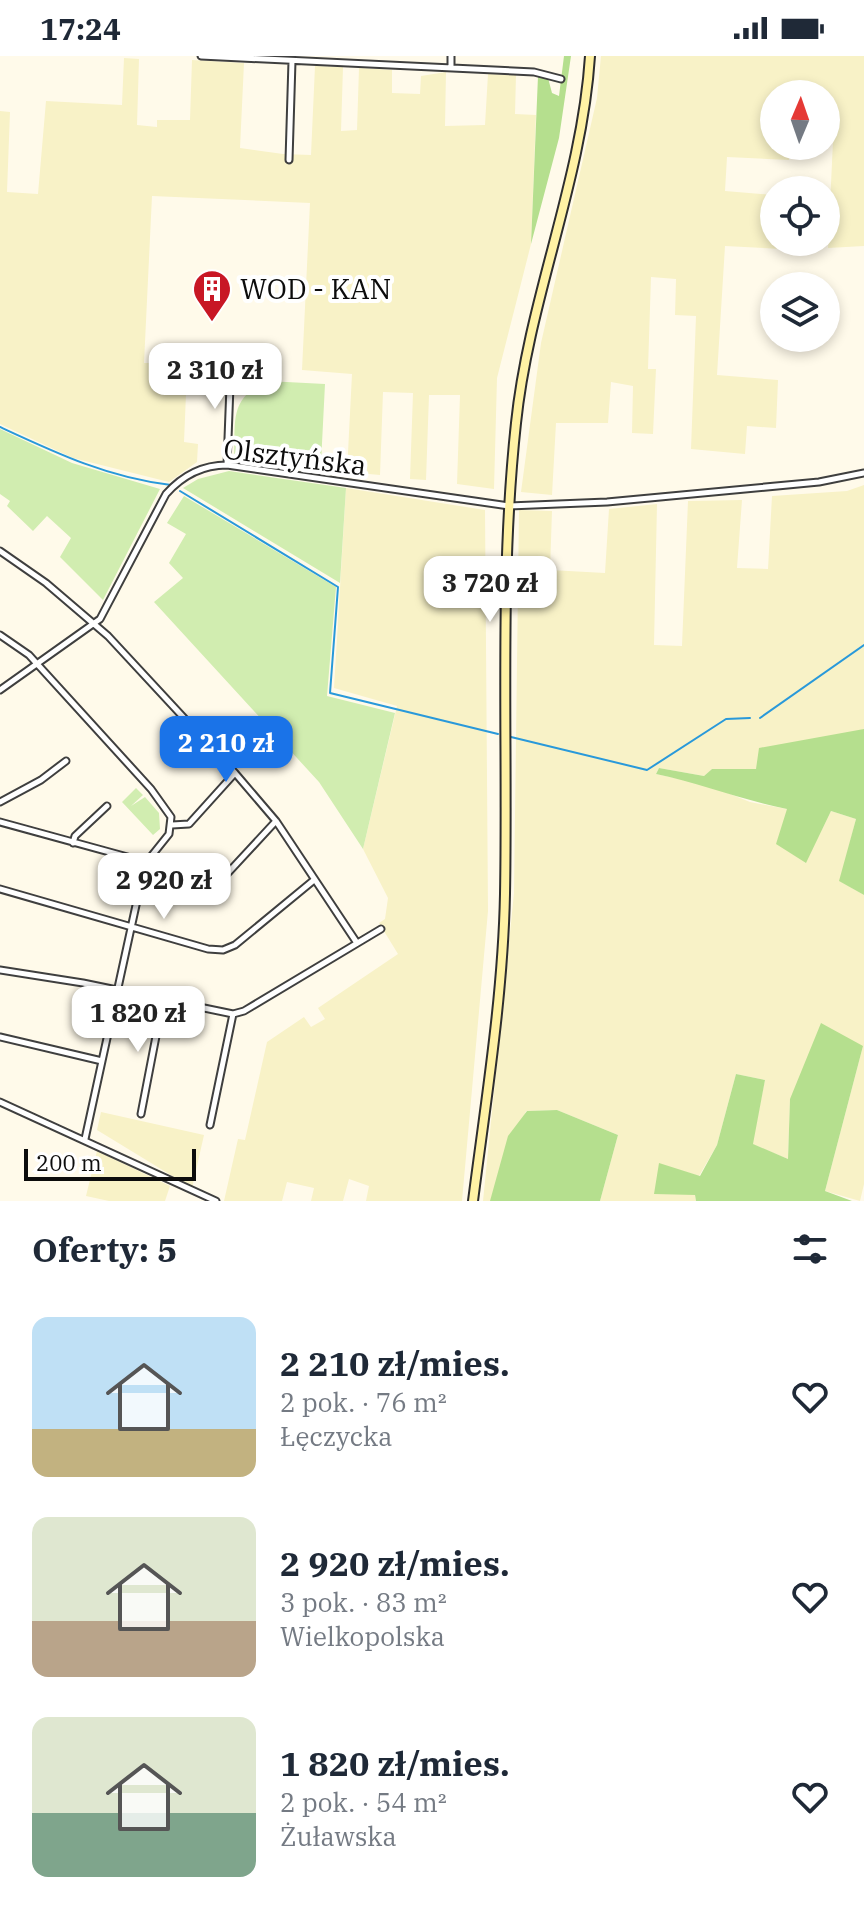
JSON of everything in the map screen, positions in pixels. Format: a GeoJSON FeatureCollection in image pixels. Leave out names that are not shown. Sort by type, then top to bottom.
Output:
{"type":"FeatureCollection","features":[{"type":"Feature","properties":{"kind":"main road"},"geometry":{"type":"LineString","coordinates":[[473,1201],[493,1046],[505,898],[509,506],[530,332],[582,127],[590,56]]}},
{"type":"Feature","properties":{"kind":"street"},"geometry":{"type":"LineString","coordinates":[[201,56],[542,73],[561,79]]}},
{"type":"Feature","properties":{"kind":"street"},"geometry":{"type":"LineString","coordinates":[[451,56],[451,68]]}},
{"type":"Feature","properties":{"kind":"street"},"geometry":{"type":"LineString","coordinates":[[289,160],[292,61]]}},
{"type":"Feature","properties":{"kind":"street"},"geometry":{"type":"LineString","coordinates":[[227,465],[231,359]]}},
{"type":"Feature","properties":{"kind":"street","name":"Olsztyńska"},"geometry":{"type":"LineString","coordinates":[[0,690],[94,624],[166,494],[189,475],[227,465],[509,506],[548,507],[819,482],[864,473]]}},
{"type":"Feature","properties":{"kind":"street"},"geometry":{"type":"LineString","coordinates":[[0,551],[46,583],[94,624],[235,773],[276,821],[357,943]]}},
{"type":"Feature","properties":{"kind":"street"},"geometry":{"type":"LineString","coordinates":[[0,635],[23,650],[168,809],[172,825],[169,834],[145,864],[85,1139]]}},
{"type":"Feature","properties":{"kind":"street"},"geometry":{"type":"LineString","coordinates":[[0,802],[41,780],[66,761]]}},
{"type":"Feature","properties":{"kind":"street"},"geometry":{"type":"LineString","coordinates":[[172,825],[189,824],[235,773]]}},
{"type":"Feature","properties":{"kind":"street"},"geometry":{"type":"LineString","coordinates":[[73,843],[75,836],[107,806]]}},
{"type":"Feature","properties":{"kind":"street"},"geometry":{"type":"LineString","coordinates":[[0,822],[215,881],[226,875],[276,821]]}},
{"type":"Feature","properties":{"kind":"street"},"geometry":{"type":"LineString","coordinates":[[0,889],[223,950],[235,945],[314,880]]}},
{"type":"Feature","properties":{"kind":"street"},"geometry":{"type":"LineString","coordinates":[[0,970],[233,1014],[244,1011],[381,929]]}},
{"type":"Feature","properties":{"kind":"street"},"geometry":{"type":"LineString","coordinates":[[141,1114],[163,1000]]}},
{"type":"Feature","properties":{"kind":"street"},"geometry":{"type":"LineString","coordinates":[[210,1125],[233,1014]]}},
{"type":"Feature","properties":{"kind":"street"},"geometry":{"type":"LineString","coordinates":[[0,1037],[102,1061]]}},
{"type":"Feature","properties":{"kind":"street"},"geometry":{"type":"LineString","coordinates":[[0,1102],[216,1201]]}},
{"type":"Feature","properties":{"kind":"shaded area"},"geometry":{"type":"Polygon","coordinates":[[[601,56],[864,56],[864,246],[840,247],[840,176],[831,176],[832,160],[840,160],[840,80],[760,80],[760,159],[727,157],[725,191],[760,194],[760,248],[725,246],[717,375],[778,380],[776,428],[747,426],[745,454],[691,449],[696,316],[675,315],[676,279],[651,277],[648,369],[656,369],[653,434],[632,433],[633,386],[611,382],[608,423],[556,423],[552,495],[521,492],[541,343],[597,98],[601,56]]]}},
{"type":"Feature","properties":{"kind":"shaded area"},"geometry":{"type":"Polygon","coordinates":[[[124,58],[139,59],[137,125],[157,127],[157,120],[190,120],[192,60],[244,63],[240,148],[283,154],[311,155],[315,66],[343,67],[341,131],[357,130],[359,68],[392,70],[392,93],[420,94],[421,76],[446,72],[445,126],[485,125],[488,74],[516,75],[515,114],[536,115],[531,244],[497,378],[494,489],[457,484],[460,395],[429,395],[426,480],[410,479],[413,393],[383,392],[380,475],[347,472],[352,374],[302,370],[310,203],[152,196],[144,363],[206,363],[205,393],[186,394],[184,442],[198,444],[197,462],[169,482],[73,458],[0,424],[0,111],[10,112],[7,192],[38,194],[46,101],[122,105],[124,58]]]}},
{"type":"Feature","properties":{"kind":"shaded area"},"geometry":{"type":"Polygon","coordinates":[[[864,485],[864,729],[756,769],[712,769],[704,776],[659,768],[656,774],[708,785],[750,802],[787,809],[805,863],[831,811],[856,819],[840,881],[864,895],[864,1184],[860,1201],[825,1191],[863,1046],[790,1099],[788,1159],[752,1144],[765,1080],[736,1074],[717,1145],[699,1176],[659,1164],[695,1195],[696,1201],[600,1201],[618,1135],[557,1110],[526,1111],[491,1201],[483,1201],[514,893],[519,510],[552,511],[550,570],[605,573],[609,509],[657,504],[654,645],[682,646],[688,501],[742,500],[737,568],[768,569],[772,496],[847,491],[864,485]]]}},
{"type":"Feature","properties":{"kind":"shaded area"},"geometry":{"type":"Polygon","coordinates":[[[346,488],[485,510],[488,911],[462,1201],[366,1201],[369,1186],[349,1179],[343,1201],[311,1201],[314,1188],[287,1182],[282,1201],[224,1201],[238,1139],[245,1140],[267,1042],[304,1017],[311,1027],[325,1019],[318,1008],[398,954],[379,923],[385,919],[388,898],[363,849],[397,706],[334,688],[346,488]]]}},
{"type":"Feature","properties":{"kind":"shaded area"},"geometry":{"type":"Polygon","coordinates":[[[101,1112],[204,1135],[192,1188],[97,1130],[101,1112]]]}},
{"type":"Feature","properties":{"kind":"shaded area"},"geometry":{"type":"Polygon","coordinates":[[[97,1151],[170,1186],[165,1201],[109,1201],[86,1196],[97,1151]]]}},
{"type":"Feature","properties":{"kind":"green space"},"geometry":{"type":"Polygon","coordinates":[[[564,56],[571,56],[559,138],[531,244],[538,76],[548,78],[552,93],[559,96],[564,56]]]}},
{"type":"Feature","properties":{"kind":"green space"},"geometry":{"type":"Polygon","coordinates":[[[267,381],[325,384],[321,463],[234,459],[235,422],[240,404],[254,388],[267,381]]]}},
{"type":"Feature","properties":{"kind":"green space"},"geometry":{"type":"Polygon","coordinates":[[[0,429],[72,463],[160,489],[103,600],[60,557],[71,538],[47,516],[33,531],[7,506],[10,501],[0,494],[0,429]]]}},
{"type":"Feature","properties":{"kind":"green space"},"geometry":{"type":"Polygon","coordinates":[[[229,471],[346,488],[340,583],[183,488],[198,479],[229,471]]]}},
{"type":"Feature","properties":{"kind":"green space"},"geometry":{"type":"Polygon","coordinates":[[[184,496],[336,587],[327,696],[395,713],[363,849],[319,782],[154,602],[183,578],[169,563],[186,534],[167,523],[184,496]]]}},
{"type":"Feature","properties":{"kind":"green space"},"geometry":{"type":"Polygon","coordinates":[[[864,729],[864,895],[839,881],[856,819],[831,811],[806,863],[776,844],[787,809],[656,774],[659,768],[704,776],[712,769],[756,769],[759,748],[864,729]]]}},
{"type":"Feature","properties":{"kind":"green space"},"geometry":{"type":"Polygon","coordinates":[[[136,788],[143,795],[131,806],[145,797],[159,813],[160,829],[153,835],[122,802],[136,788]]]}},
{"type":"Feature","properties":{"kind":"green space"},"geometry":{"type":"Polygon","coordinates":[[[821,1023],[863,1046],[825,1191],[852,1201],[696,1201],[695,1195],[654,1194],[659,1163],[700,1176],[717,1145],[736,1074],[765,1080],[753,1144],[788,1159],[790,1099],[821,1023]]]}},
{"type":"Feature","properties":{"kind":"green space"},"geometry":{"type":"Polygon","coordinates":[[[557,1110],[618,1135],[600,1201],[490,1201],[508,1136],[527,1111],[557,1110]]]}},
{"type":"Feature","properties":{"kind":"waterway"},"geometry":{"type":"LineString","coordinates":[[0,427],[104,470],[171,485]]}},
{"type":"Feature","properties":{"kind":"waterway"},"geometry":{"type":"LineString","coordinates":[[180,491],[338,587],[330,693],[498,734]]}},
{"type":"Feature","properties":{"kind":"waterway"},"geometry":{"type":"LineString","coordinates":[[760,718],[864,645]]}},
{"type":"Feature","properties":{"kind":"waterway"},"geometry":{"type":"LineString","coordinates":[[511,737],[647,770],[726,719],[750,718]]}},
{"type":"Feature","properties":{"kind":"place","name":"WOD - KAN"},"geometry":{"type":"Point","coordinates":[212,323]}}]}
